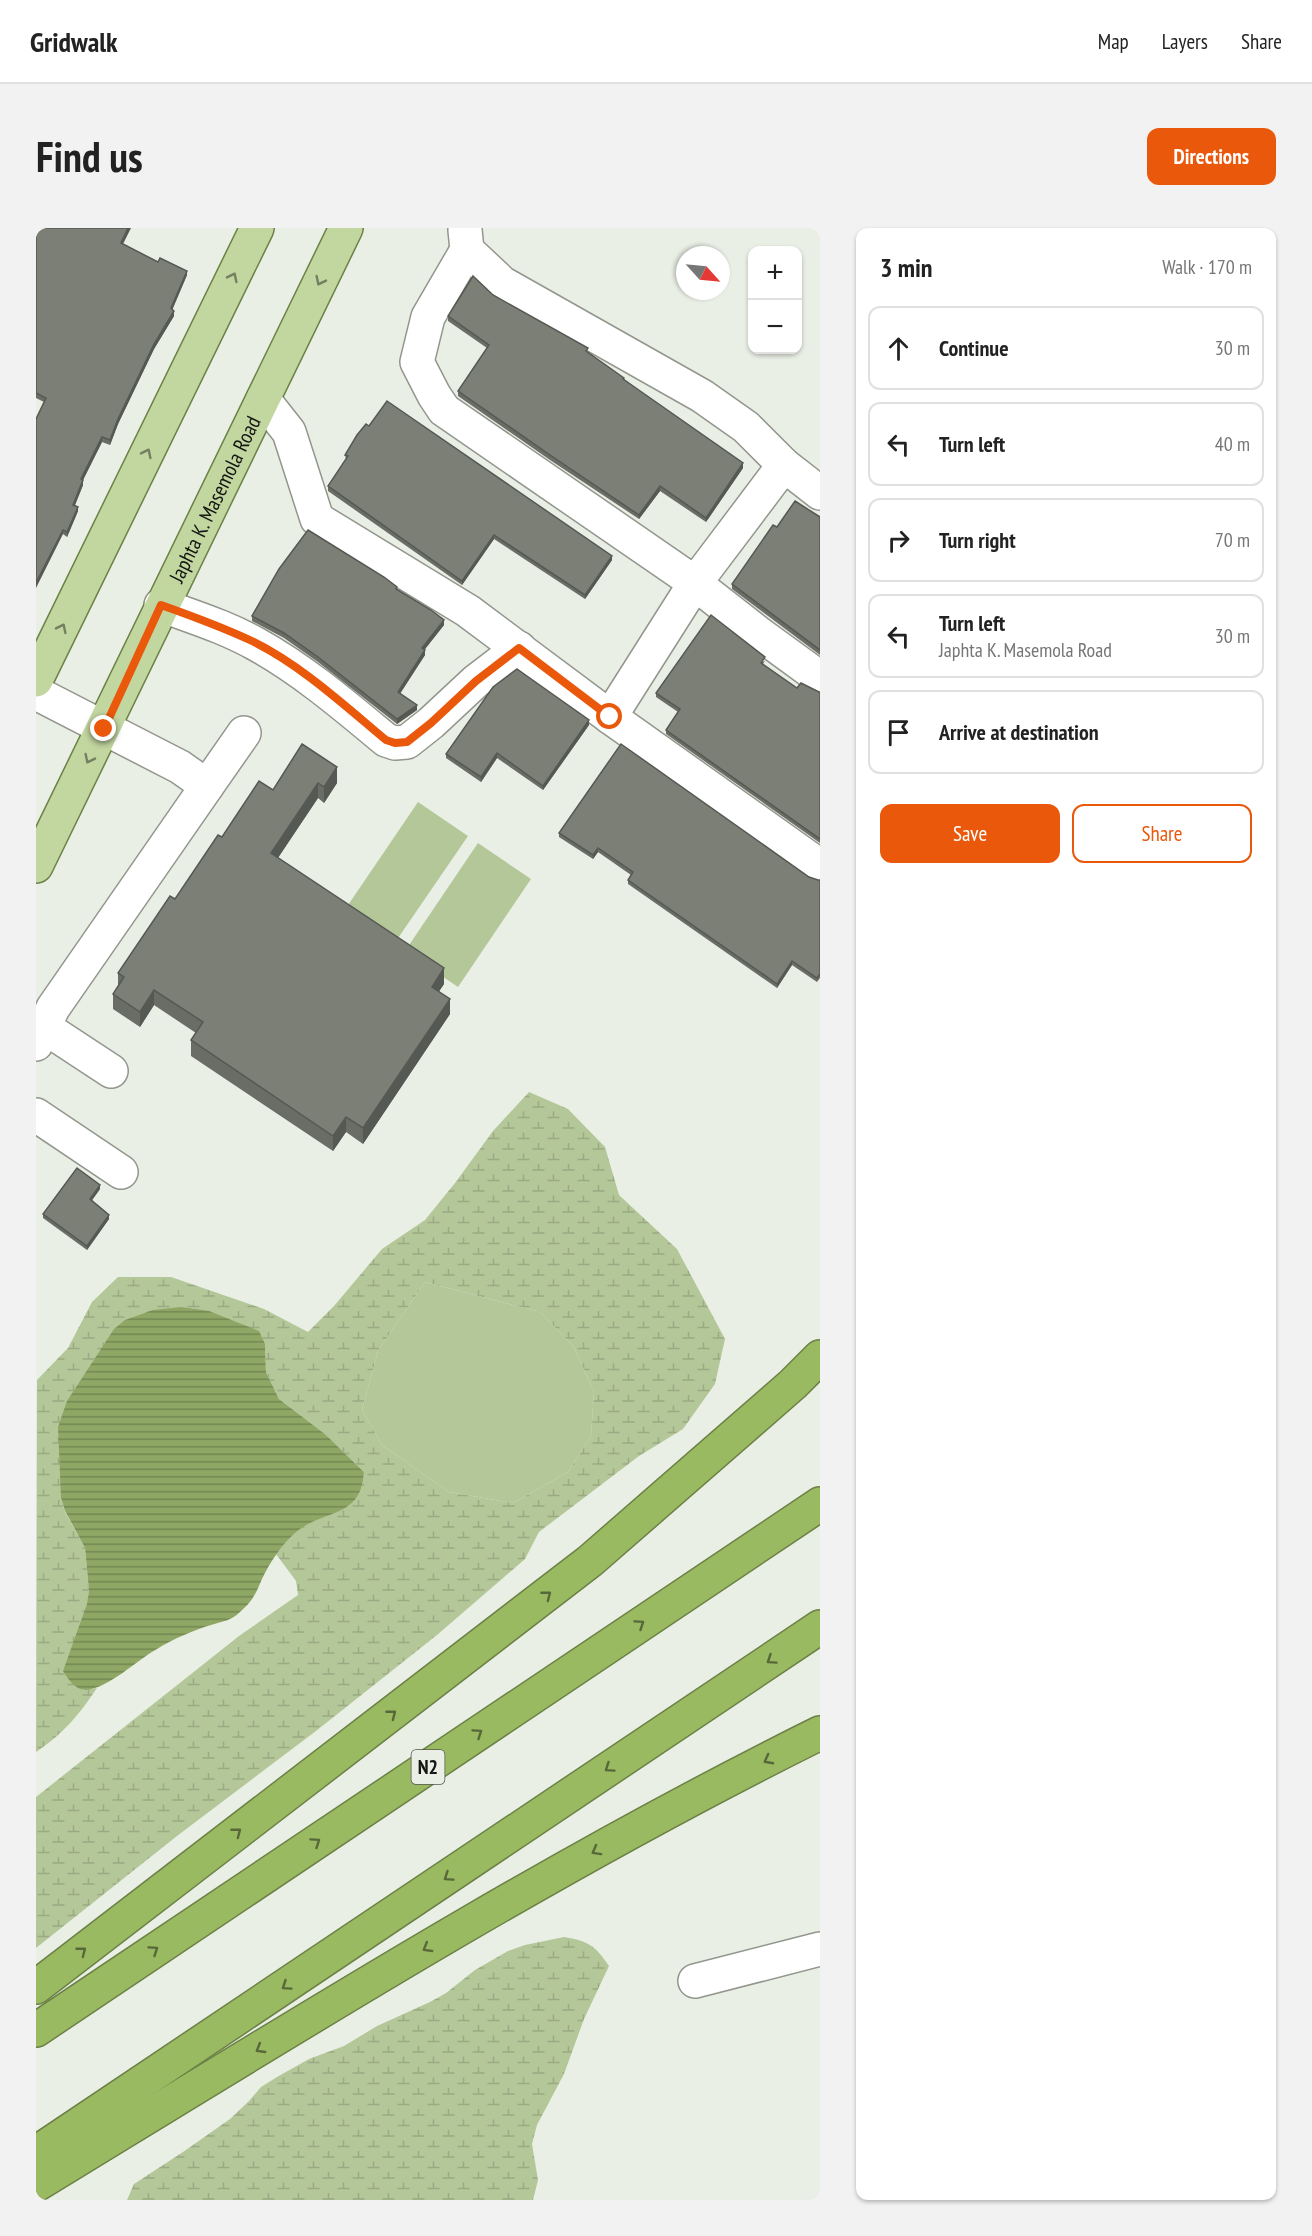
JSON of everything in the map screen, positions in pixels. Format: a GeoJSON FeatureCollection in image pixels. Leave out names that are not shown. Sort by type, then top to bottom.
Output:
{"type":"FeatureCollection","features":[{"type":"Feature","properties":{"kind":"highway"},"geometry":{"type":"LineString","coordinates":[[36,1987],[590,1562],[784,1392],[820,1357]]}},
{"type":"Feature","properties":{"kind":"highway","name":"N2"},"geometry":{"type":"LineString","coordinates":[[36,2030],[820,1504]]}},
{"type":"Feature","properties":{"kind":"highway"},"geometry":{"type":"LineString","coordinates":[[36,2153],[820,1627]]}},
{"type":"Feature","properties":{"kind":"highway"},"geometry":{"type":"LineString","coordinates":[[36,2185],[477,1918],[627,1833],[820,1733]]}},
{"type":"Feature","properties":{"kind":"main road"},"geometry":{"type":"LineString","coordinates":[[36,680],[257,228]]}},
{"type":"Feature","properties":{"kind":"main road","name":"Japhta K. Masemola Road"},"geometry":{"type":"LineString","coordinates":[[36,866],[346,228]]}},
{"type":"Feature","properties":{"kind":"street"},"geometry":{"type":"LineString","coordinates":[[820,493],[784,465],[746,427],[702,396],[502,283],[466,239],[428,317],[417,362],[444,410],[695,584],[820,678]]}},
{"type":"Feature","properties":{"kind":"street"},"geometry":{"type":"LineString","coordinates":[[263,399],[289,432],[317,519],[468,611],[610,717],[820,866]]}},
{"type":"Feature","properties":{"kind":"street"},"geometry":{"type":"LineString","coordinates":[[610,717],[695,584],[784,465]]}},
{"type":"Feature","properties":{"kind":"street"},"geometry":{"type":"LineString","coordinates":[[161,605],[226,630],[272,653],[304,675],[386,740],[395,743],[407,742],[476,681],[519,648]]}},
{"type":"Feature","properties":{"kind":"street"},"geometry":{"type":"LineString","coordinates":[[36,693],[180,767],[207,786]]}},
{"type":"Feature","properties":{"kind":"street"},"geometry":{"type":"LineString","coordinates":[[111,1071],[40,1036],[53,1008],[244,733]]}},
{"type":"Feature","properties":{"kind":"street"},"geometry":{"type":"LineString","coordinates":[[36,1115],[121,1172]]}},
{"type":"Feature","properties":{"kind":"street"},"geometry":{"type":"LineString","coordinates":[[695,1981],[820,1948]]}},
{"type":"Feature","properties":{"kind":"green space"},"geometry":{"type":"Polygon","coordinates":[[[418,802],[468,836],[394,944],[344,911],[418,802]]]}},
{"type":"Feature","properties":{"kind":"green space"},"geometry":{"type":"Polygon","coordinates":[[[478,843],[531,879],[458,987],[405,951],[478,843]]]}},
{"type":"Feature","properties":{"kind":"green space"},"geometry":{"type":"Polygon","coordinates":[[[529,1092],[568,1109],[605,1147],[619,1195],[677,1249],[725,1339],[715,1384],[683,1429],[639,1456],[539,1532],[525,1559],[437,1635],[36,1948],[36,1797],[239,1636],[298,1595],[296,1581],[276,1554],[302,1527],[352,1502],[362,1485],[364,1472],[325,1434],[279,1399],[266,1372],[265,1344],[61,1498],[65,1512],[85,1548],[89,1591],[82,1690],[97,1688],[70,1723],[36,1752],[37,1380],[68,1348],[92,1302],[118,1277],[171,1277],[264,1309],[308,1332],[334,1306],[382,1249],[425,1220],[493,1131],[529,1092]],[[425,1282],[378,1351],[362,1410],[382,1445],[449,1492],[513,1503],[568,1472],[591,1436],[594,1392],[574,1347],[540,1312],[425,1282]]]}},
{"type":"Feature","properties":{"kind":"green space"},"geometry":{"type":"Polygon","coordinates":[[[425,1282],[540,1312],[574,1347],[594,1392],[591,1436],[568,1472],[513,1503],[449,1492],[382,1445],[362,1410],[378,1351],[425,1282]]]}},
{"type":"Feature","properties":{"kind":"green space"},"geometry":{"type":"Polygon","coordinates":[[[564,1937],[590,1945],[609,1966],[584,2019],[564,2074],[537,2125],[532,2144],[538,2180],[533,2200],[127,2200],[134,2184],[230,2119],[261,2087],[277,2077],[309,2059],[344,2046],[377,2026],[430,2002],[446,1993],[475,1970],[508,1951],[564,1937]]]}},
{"type":"Feature","properties":{"kind":"shaded area"},"geometry":{"type":"Polygon","coordinates":[[[181,1307],[209,1311],[259,1331],[265,1344],[266,1372],[279,1399],[325,1434],[364,1472],[361,1487],[356,1498],[348,1506],[304,1526],[289,1539],[272,1560],[256,1593],[237,1615],[177,1638],[104,1684],[82,1690],[72,1684],[63,1671],[87,1604],[89,1591],[85,1548],[65,1511],[61,1498],[58,1427],[67,1401],[114,1329],[125,1320],[153,1310],[181,1307]]]}},
{"type":"Feature","properties":{"kind":"building"},"geometry":{"type":"Polygon","coordinates":[[[36,228],[128,228],[121,243],[158,262],[160,258],[187,271],[171,308],[174,311],[154,344],[110,440],[102,437],[81,479],[83,480],[73,505],[78,507],[67,532],[63,530],[36,583],[36,419],[46,398],[36,393],[36,228]]]}},
{"type":"Feature","properties":{"kind":"building"},"geometry":{"type":"Polygon","coordinates":[[[473,276],[493,295],[588,348],[586,351],[623,379],[743,463],[706,518],[660,486],[639,515],[458,391],[489,345],[448,316],[473,276]]]}},
{"type":"Feature","properties":{"kind":"building"},"geometry":{"type":"Polygon","coordinates":[[[387,401],[612,556],[585,595],[494,535],[462,581],[328,486],[348,456],[345,455],[357,435],[366,424],[369,426],[387,401]]]}},
{"type":"Feature","properties":{"kind":"building"},"geometry":{"type":"Polygon","coordinates":[[[795,501],[820,517],[820,650],[732,584],[773,525],[777,527],[795,501]]]}},
{"type":"Feature","properties":{"kind":"building"},"geometry":{"type":"Polygon","coordinates":[[[308,530],[384,577],[397,587],[396,589],[444,620],[422,648],[425,650],[398,692],[417,705],[397,719],[318,657],[284,633],[252,616],[279,569],[308,530]]]}},
{"type":"Feature","properties":{"kind":"building"},"geometry":{"type":"Polygon","coordinates":[[[711,615],[765,657],[761,663],[797,688],[801,683],[820,692],[820,839],[666,730],[680,709],[656,693],[711,615]]]}},
{"type":"Feature","properties":{"kind":"building"},"geometry":{"type":"Polygon","coordinates":[[[517,669],[589,720],[543,786],[497,753],[481,777],[446,754],[493,687],[517,669]]]}},
{"type":"Feature","properties":{"kind":"building"},"geometry":{"type":"Polygon","coordinates":[[[302,744],[337,767],[324,787],[318,783],[271,853],[444,968],[432,987],[450,999],[363,1128],[346,1117],[333,1136],[191,1040],[203,1022],[154,990],[140,1012],[113,994],[124,977],[118,973],[170,896],[175,899],[218,835],[222,837],[259,781],[273,790],[302,744]]]}},
{"type":"Feature","properties":{"kind":"building"},"geometry":{"type":"Polygon","coordinates":[[[621,744],[809,877],[820,880],[820,974],[817,978],[792,961],[777,984],[628,880],[633,872],[598,848],[593,855],[559,833],[621,744]]]}},
{"type":"Feature","properties":{"kind":"building"},"geometry":{"type":"Polygon","coordinates":[[[77,1168],[100,1185],[90,1199],[109,1215],[87,1246],[43,1214],[77,1168]]]}},
{"type":"Feature","properties":{"kind":"route"},"geometry":{"type":"LineString","coordinates":[[104,729],[161,605],[226,630],[272,653],[304,675],[386,740],[395,743],[407,742],[476,681],[519,648],[610,717]]}}]}
